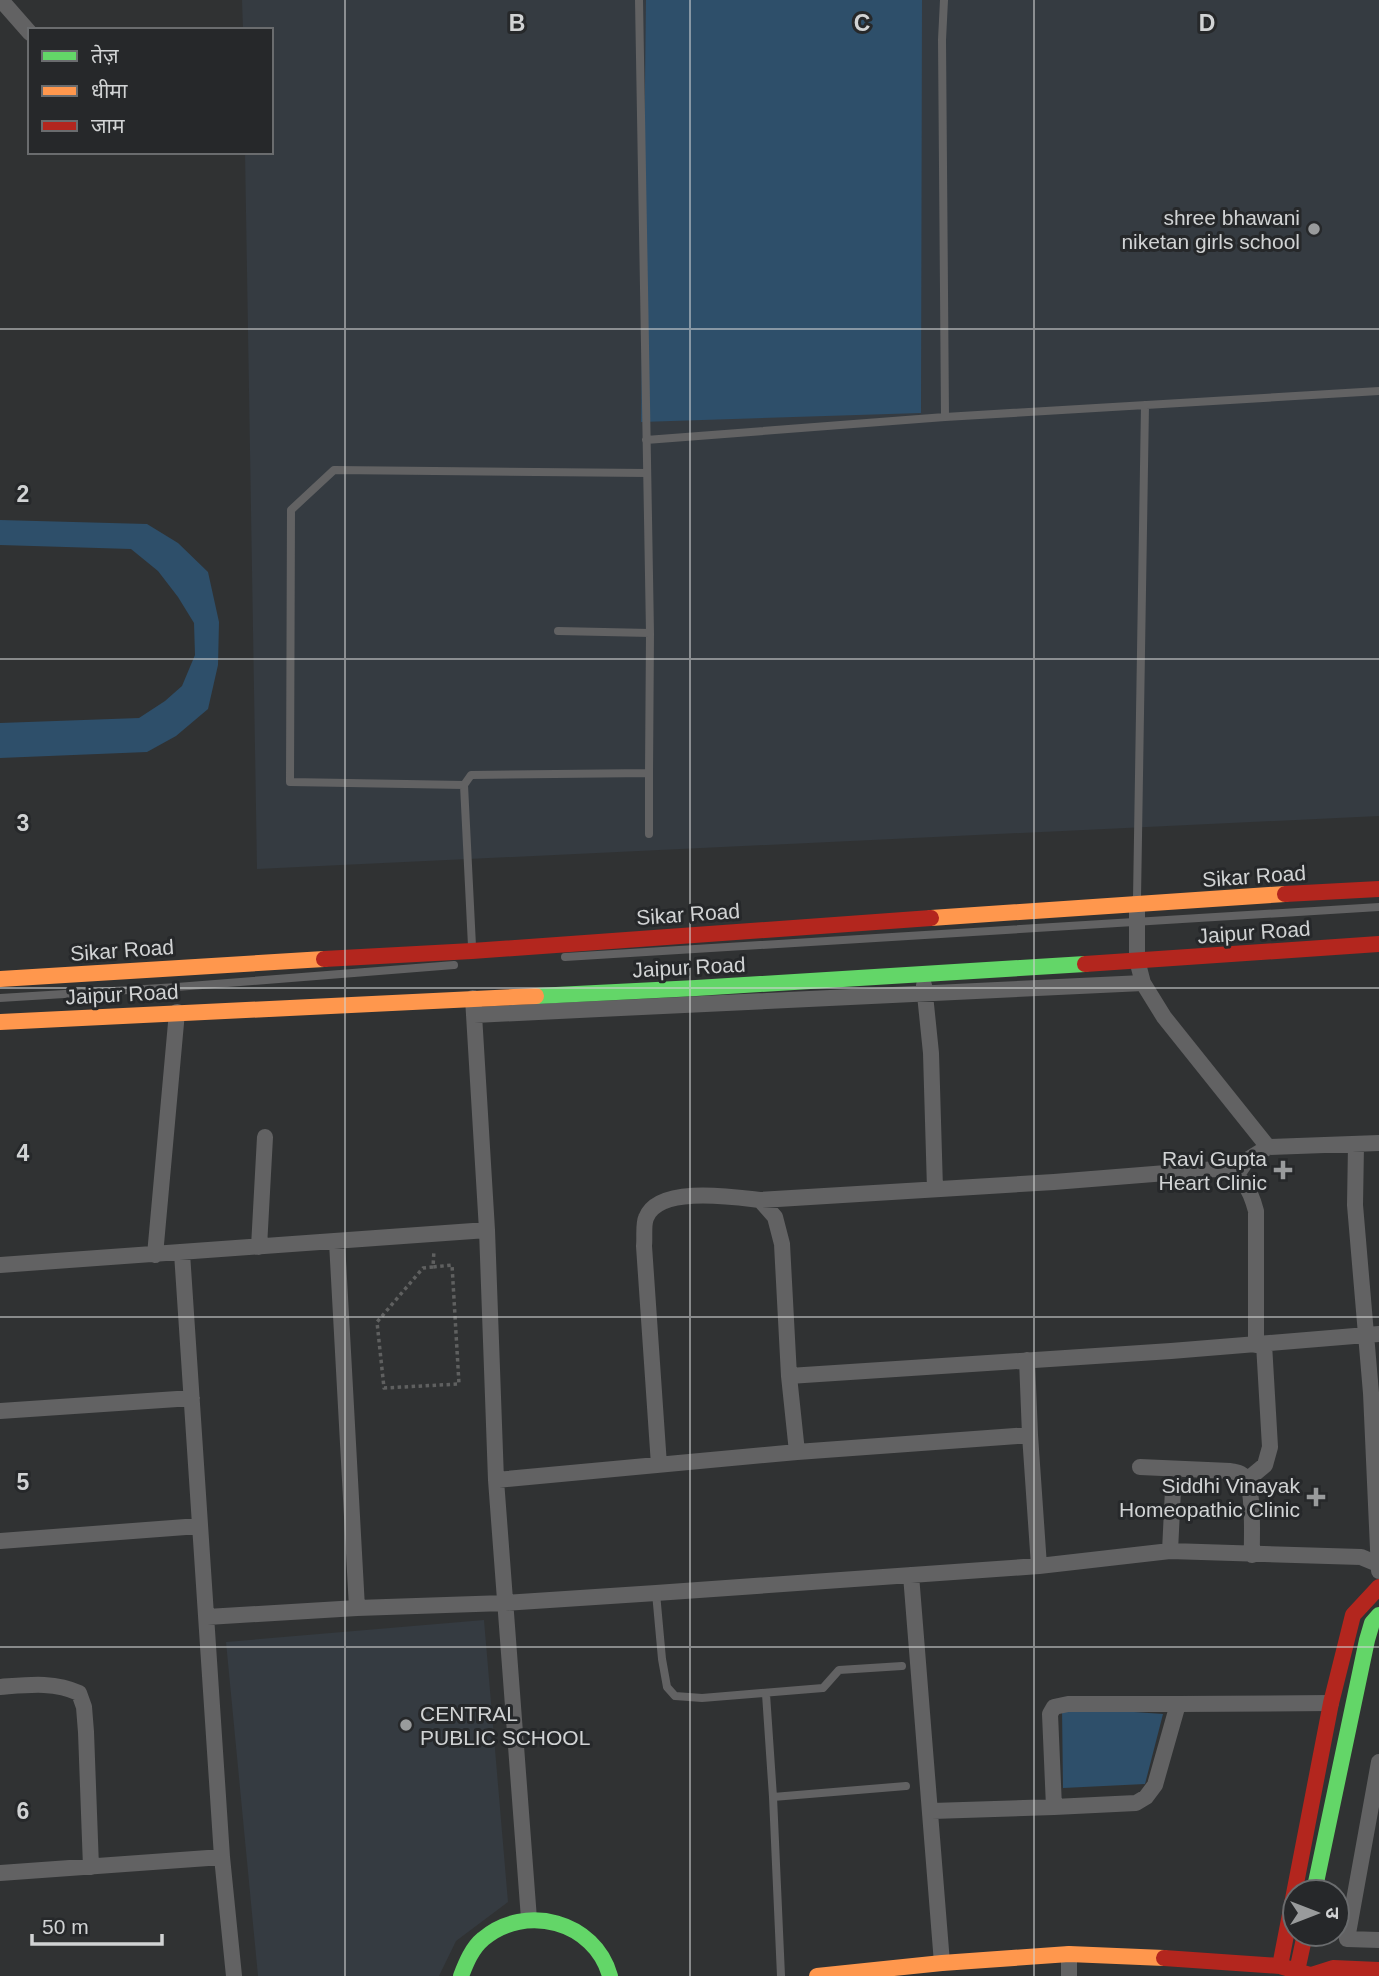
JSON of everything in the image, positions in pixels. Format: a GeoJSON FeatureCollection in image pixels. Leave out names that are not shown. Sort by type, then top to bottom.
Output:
{"type":"FeatureCollection","features":[{"type":"Feature","properties":{"kind":"main road","name":"Sikar Road"},"geometry":{"type":"LineString","coordinates":[[0,979],[381,955],[469,958],[1137,903],[1379,889]]}},
{"type":"Feature","properties":{"kind":"main road","name":"Jaipur Road"},"geometry":{"type":"LineString","coordinates":[[0,1021],[696,988],[1379,944]]}},
{"type":"Feature","properties":{"kind":"main road"},"geometry":{"type":"LineString","coordinates":[[1296,1972],[1291,1901],[1331,1703],[1353,1615],[1379,1587]]}},
{"type":"Feature","properties":{"kind":"main road"},"geometry":{"type":"LineString","coordinates":[[1317,1878],[1367,1640],[1372,1623],[1379,1615]]}},
{"type":"Feature","properties":{"kind":"main road"},"geometry":{"type":"LineString","coordinates":[[461,1976],[467,1959],[482,1940],[503,1926],[529,1919],[555,1921],[579,1932],[597,1949],[609,1969],[610,1976]]}},
{"type":"Feature","properties":{"kind":"main road"},"geometry":{"type":"LineString","coordinates":[[1296,1972],[1302,1948]]}},
{"type":"Feature","properties":{"kind":"main road"},"geometry":{"type":"LineString","coordinates":[[817,1976],[1069,1954],[1165,1958],[1296,1972],[1333,1968],[1379,1970]]}},
{"type":"Feature","properties":{"kind":"street"},"geometry":{"type":"LineString","coordinates":[[1,0],[28,31]]}},
{"type":"Feature","properties":{"kind":"street"},"geometry":{"type":"LineString","coordinates":[[1137,903],[1137,960],[1143,983],[1164,1017],[1268,1147]]}},
{"type":"Feature","properties":{"kind":"street"},"geometry":{"type":"LineString","coordinates":[[923,974],[931,1053],[935,1189]]}},
{"type":"Feature","properties":{"kind":"street"},"geometry":{"type":"LineString","coordinates":[[474,1014],[1143,983]]}},
{"type":"Feature","properties":{"kind":"street"},"geometry":{"type":"LineString","coordinates":[[473,998],[487,1230],[496,1480],[529,1919]]}},
{"type":"Feature","properties":{"kind":"street"},"geometry":{"type":"LineString","coordinates":[[155,1255],[177,1012]]}},
{"type":"Feature","properties":{"kind":"street"},"geometry":{"type":"LineString","coordinates":[[259,1247],[265,1137]]}},
{"type":"Feature","properties":{"kind":"street"},"geometry":{"type":"LineString","coordinates":[[1236,1177],[1247,1160],[1268,1147],[1379,1143]]}},
{"type":"Feature","properties":{"kind":"street"},"geometry":{"type":"LineString","coordinates":[[1356,1145],[1355,1205],[1373,1334],[1371,1393],[1376,1463],[1378,1567]]}},
{"type":"Feature","properties":{"kind":"street"},"geometry":{"type":"LineString","coordinates":[[659,1465],[644,1246],[646,1217],[658,1204],[676,1198],[715,1194],[760,1200],[1216,1169],[1232,1173],[1243,1181],[1251,1192],[1255,1211],[1260,1344],[1270,1447],[1265,1465],[1247,1480]]}},
{"type":"Feature","properties":{"kind":"street"},"geometry":{"type":"LineString","coordinates":[[760,1200],[775,1217],[782,1244],[789,1376],[797,1452]]}},
{"type":"Feature","properties":{"kind":"street"},"geometry":{"type":"LineString","coordinates":[[0,1265],[487,1230]]}},
{"type":"Feature","properties":{"kind":"street"},"geometry":{"type":"LineString","coordinates":[[337,1242],[357,1608]]}},
{"type":"Feature","properties":{"kind":"street"},"geometry":{"type":"LineString","coordinates":[[182,1253],[222,1857],[234,1976]]}},
{"type":"Feature","properties":{"kind":"street"},"geometry":{"type":"LineString","coordinates":[[789,1376],[1373,1334]]}},
{"type":"Feature","properties":{"kind":"street"},"geometry":{"type":"LineString","coordinates":[[1027,1360],[1039,1566]]}},
{"type":"Feature","properties":{"kind":"street"},"geometry":{"type":"LineString","coordinates":[[0,1412],[191,1398]]}},
{"type":"Feature","properties":{"kind":"street"},"geometry":{"type":"LineString","coordinates":[[496,1480],[797,1452],[1030,1435]]}},
{"type":"Feature","properties":{"kind":"street"},"geometry":{"type":"LineString","coordinates":[[1140,1467],[1230,1471],[1241,1474],[1247,1480],[1251,1493],[1252,1555]]}},
{"type":"Feature","properties":{"kind":"street"},"geometry":{"type":"LineString","coordinates":[[1170,1551],[1174,1469]]}},
{"type":"Feature","properties":{"kind":"street"},"geometry":{"type":"LineString","coordinates":[[0,1541],[199,1526]]}},
{"type":"Feature","properties":{"kind":"street"},"geometry":{"type":"LineString","coordinates":[[207,1617],[656,1593],[1039,1566],[1170,1551],[1361,1557],[1378,1567]]}},
{"type":"Feature","properties":{"kind":"street"},"geometry":{"type":"LineString","coordinates":[[911,1575],[943,1963]]}},
{"type":"Feature","properties":{"kind":"street"},"geometry":{"type":"LineString","coordinates":[[0,1687],[42,1685],[69,1688],[79,1693],[84,1707],[86,1732],[91,1867]]}},
{"type":"Feature","properties":{"kind":"street"},"geometry":{"type":"LineString","coordinates":[[1054,1807],[1050,1714],[1054,1707],[1068,1704],[1331,1703]]}},
{"type":"Feature","properties":{"kind":"street"},"geometry":{"type":"LineString","coordinates":[[932,1811],[1136,1803],[1146,1797],[1155,1785],[1178,1704]]}},
{"type":"Feature","properties":{"kind":"street"},"geometry":{"type":"LineString","coordinates":[[1379,1762],[1347,1940],[1379,1940]]}},
{"type":"Feature","properties":{"kind":"street"},"geometry":{"type":"LineString","coordinates":[[0,1873],[222,1857]]}},
{"type":"Feature","properties":{"kind":"street"},"geometry":{"type":"LineString","coordinates":[[1069,1954],[1069,1976]]}},
{"type":"Feature","properties":{"kind":"lane"},"geometry":{"type":"LineString","coordinates":[[639,0],[650,633],[649,834]]}},
{"type":"Feature","properties":{"kind":"lane"},"geometry":{"type":"LineString","coordinates":[[944,0],[942,54],[945,417]]}},
{"type":"Feature","properties":{"kind":"lane"},"geometry":{"type":"LineString","coordinates":[[646,440],[945,417],[1379,391]]}},
{"type":"Feature","properties":{"kind":"lane"},"geometry":{"type":"LineString","coordinates":[[1137,903],[1145,405]]}},
{"type":"Feature","properties":{"kind":"lane"},"geometry":{"type":"LineString","coordinates":[[464,785],[290,782],[291,510],[334,470],[647,473]]}},
{"type":"Feature","properties":{"kind":"lane"},"geometry":{"type":"LineString","coordinates":[[558,631],[650,633]]}},
{"type":"Feature","properties":{"kind":"lane"},"geometry":{"type":"LineString","coordinates":[[0,998],[177,987],[469,958],[464,785],[471,775],[649,773]]}},
{"type":"Feature","properties":{"kind":"lane"},"geometry":{"type":"LineString","coordinates":[[562,958],[1379,906]]}},
{"type":"Feature","properties":{"kind":"lane"},"geometry":{"type":"LineString","coordinates":[[656,1593],[662,1659],[667,1686],[675,1696],[702,1698],[823,1688],[839,1670],[902,1666]]}},
{"type":"Feature","properties":{"kind":"lane"},"geometry":{"type":"LineString","coordinates":[[766,1694],[781,1976]]}},
{"type":"Feature","properties":{"kind":"lane"},"geometry":{"type":"LineString","coordinates":[[773,1797],[906,1786]]}},
{"type":"Feature","properties":{"kind":"path"},"geometry":{"type":"LineString","coordinates":[[433,1267],[434,1234]]}},
{"type":"Feature","properties":{"kind":"path"},"geometry":{"type":"LineString","coordinates":[[452,1265],[459,1384],[384,1388],[377,1322],[423,1268],[433,1267],[452,1265]]}},
{"type":"Feature","properties":{"kind":"shaded area"},"geometry":{"type":"Polygon","coordinates":[[[242,0],[1379,0],[1379,816],[257,869],[245,154],[273,154],[273,28],[243,28],[242,0]]]}},
{"type":"Feature","properties":{"kind":"shaded area"},"geometry":{"type":"Polygon","coordinates":[[[646,0],[922,0],[921,413],[641,422],[646,0]]]}},
{"type":"Feature","properties":{"kind":"shaded area"},"geometry":{"type":"Polygon","coordinates":[[[0,520],[147,524],[178,543],[208,572],[219,622],[218,665],[208,709],[176,736],[147,752],[0,758],[0,723],[139,718],[182,686],[195,655],[194,623],[158,571],[131,549],[0,545],[0,520]]]}},
{"type":"Feature","properties":{"kind":"shaded area"},"geometry":{"type":"Polygon","coordinates":[[[484,1620],[508,1902],[456,1941],[439,1976],[258,1976],[226,1642],[484,1620]]]}},
{"type":"Feature","properties":{"kind":"shaded area"},"geometry":{"type":"Polygon","coordinates":[[[1062,1707],[1163,1714],[1145,1784],[1063,1788],[1062,1707]]]}},
{"type":"Feature","properties":{"kind":"traffic: fast"},"geometry":{"type":"LineString","coordinates":[[536,996],[1085,964]]}},
{"type":"Feature","properties":{"kind":"traffic: fast"},"geometry":{"type":"LineString","coordinates":[[1317,1878],[1367,1640],[1372,1623],[1379,1615]]}},
{"type":"Feature","properties":{"kind":"traffic: fast"},"geometry":{"type":"LineString","coordinates":[[461,1976],[467,1961],[483,1939],[500,1928],[518,1922],[538,1920],[557,1923],[590,1942],[602,1957],[610,1976]]}},
{"type":"Feature","properties":{"kind":"traffic: slow"},"geometry":{"type":"LineString","coordinates":[[931,918],[1285,894]]}},
{"type":"Feature","properties":{"kind":"traffic: slow"},"geometry":{"type":"LineString","coordinates":[[0,979],[324,959]]}},
{"type":"Feature","properties":{"kind":"traffic: slow"},"geometry":{"type":"LineString","coordinates":[[0,1022],[536,996]]}},
{"type":"Feature","properties":{"kind":"traffic: slow"},"geometry":{"type":"LineString","coordinates":[[817,1976],[1069,1954],[1164,1958]]}},
{"type":"Feature","properties":{"kind":"traffic: jam"},"geometry":{"type":"LineString","coordinates":[[1285,894],[1379,889]]}},
{"type":"Feature","properties":{"kind":"traffic: jam"},"geometry":{"type":"LineString","coordinates":[[324,959],[931,918]]}},
{"type":"Feature","properties":{"kind":"traffic: jam"},"geometry":{"type":"LineString","coordinates":[[1085,964],[1379,944]]}},
{"type":"Feature","properties":{"kind":"traffic: jam"},"geometry":{"type":"LineString","coordinates":[[1280,1966],[1331,1703],[1353,1615],[1379,1587]]}},
{"type":"Feature","properties":{"kind":"traffic: jam"},"geometry":{"type":"LineString","coordinates":[[1297,1971],[1302,1948]]}},
{"type":"Feature","properties":{"kind":"traffic: jam"},"geometry":{"type":"LineString","coordinates":[[1164,1958],[1280,1966],[1313,1976]]}},
{"type":"Feature","properties":{"kind":"traffic: jam"},"geometry":{"type":"LineString","coordinates":[[1311,1975],[1333,1968],[1379,1970]]}},
{"type":"Feature","properties":{"kind":"place","name":"shree bhawani niketan girls school"},"geometry":{"type":"Point","coordinates":[1314,229]}},
{"type":"Feature","properties":{"kind":"place","name":"Ravi Gupta Heart Clinic"},"geometry":{"type":"Point","coordinates":[1283,1170]}},
{"type":"Feature","properties":{"kind":"place","name":"Siddhi Vinayak Homeopathic Clinic"},"geometry":{"type":"Point","coordinates":[1316,1497]}},
{"type":"Feature","properties":{"kind":"place","name":"CENTRAL PUBLIC SCHOOL"},"geometry":{"type":"Point","coordinates":[406,1725]}}]}
